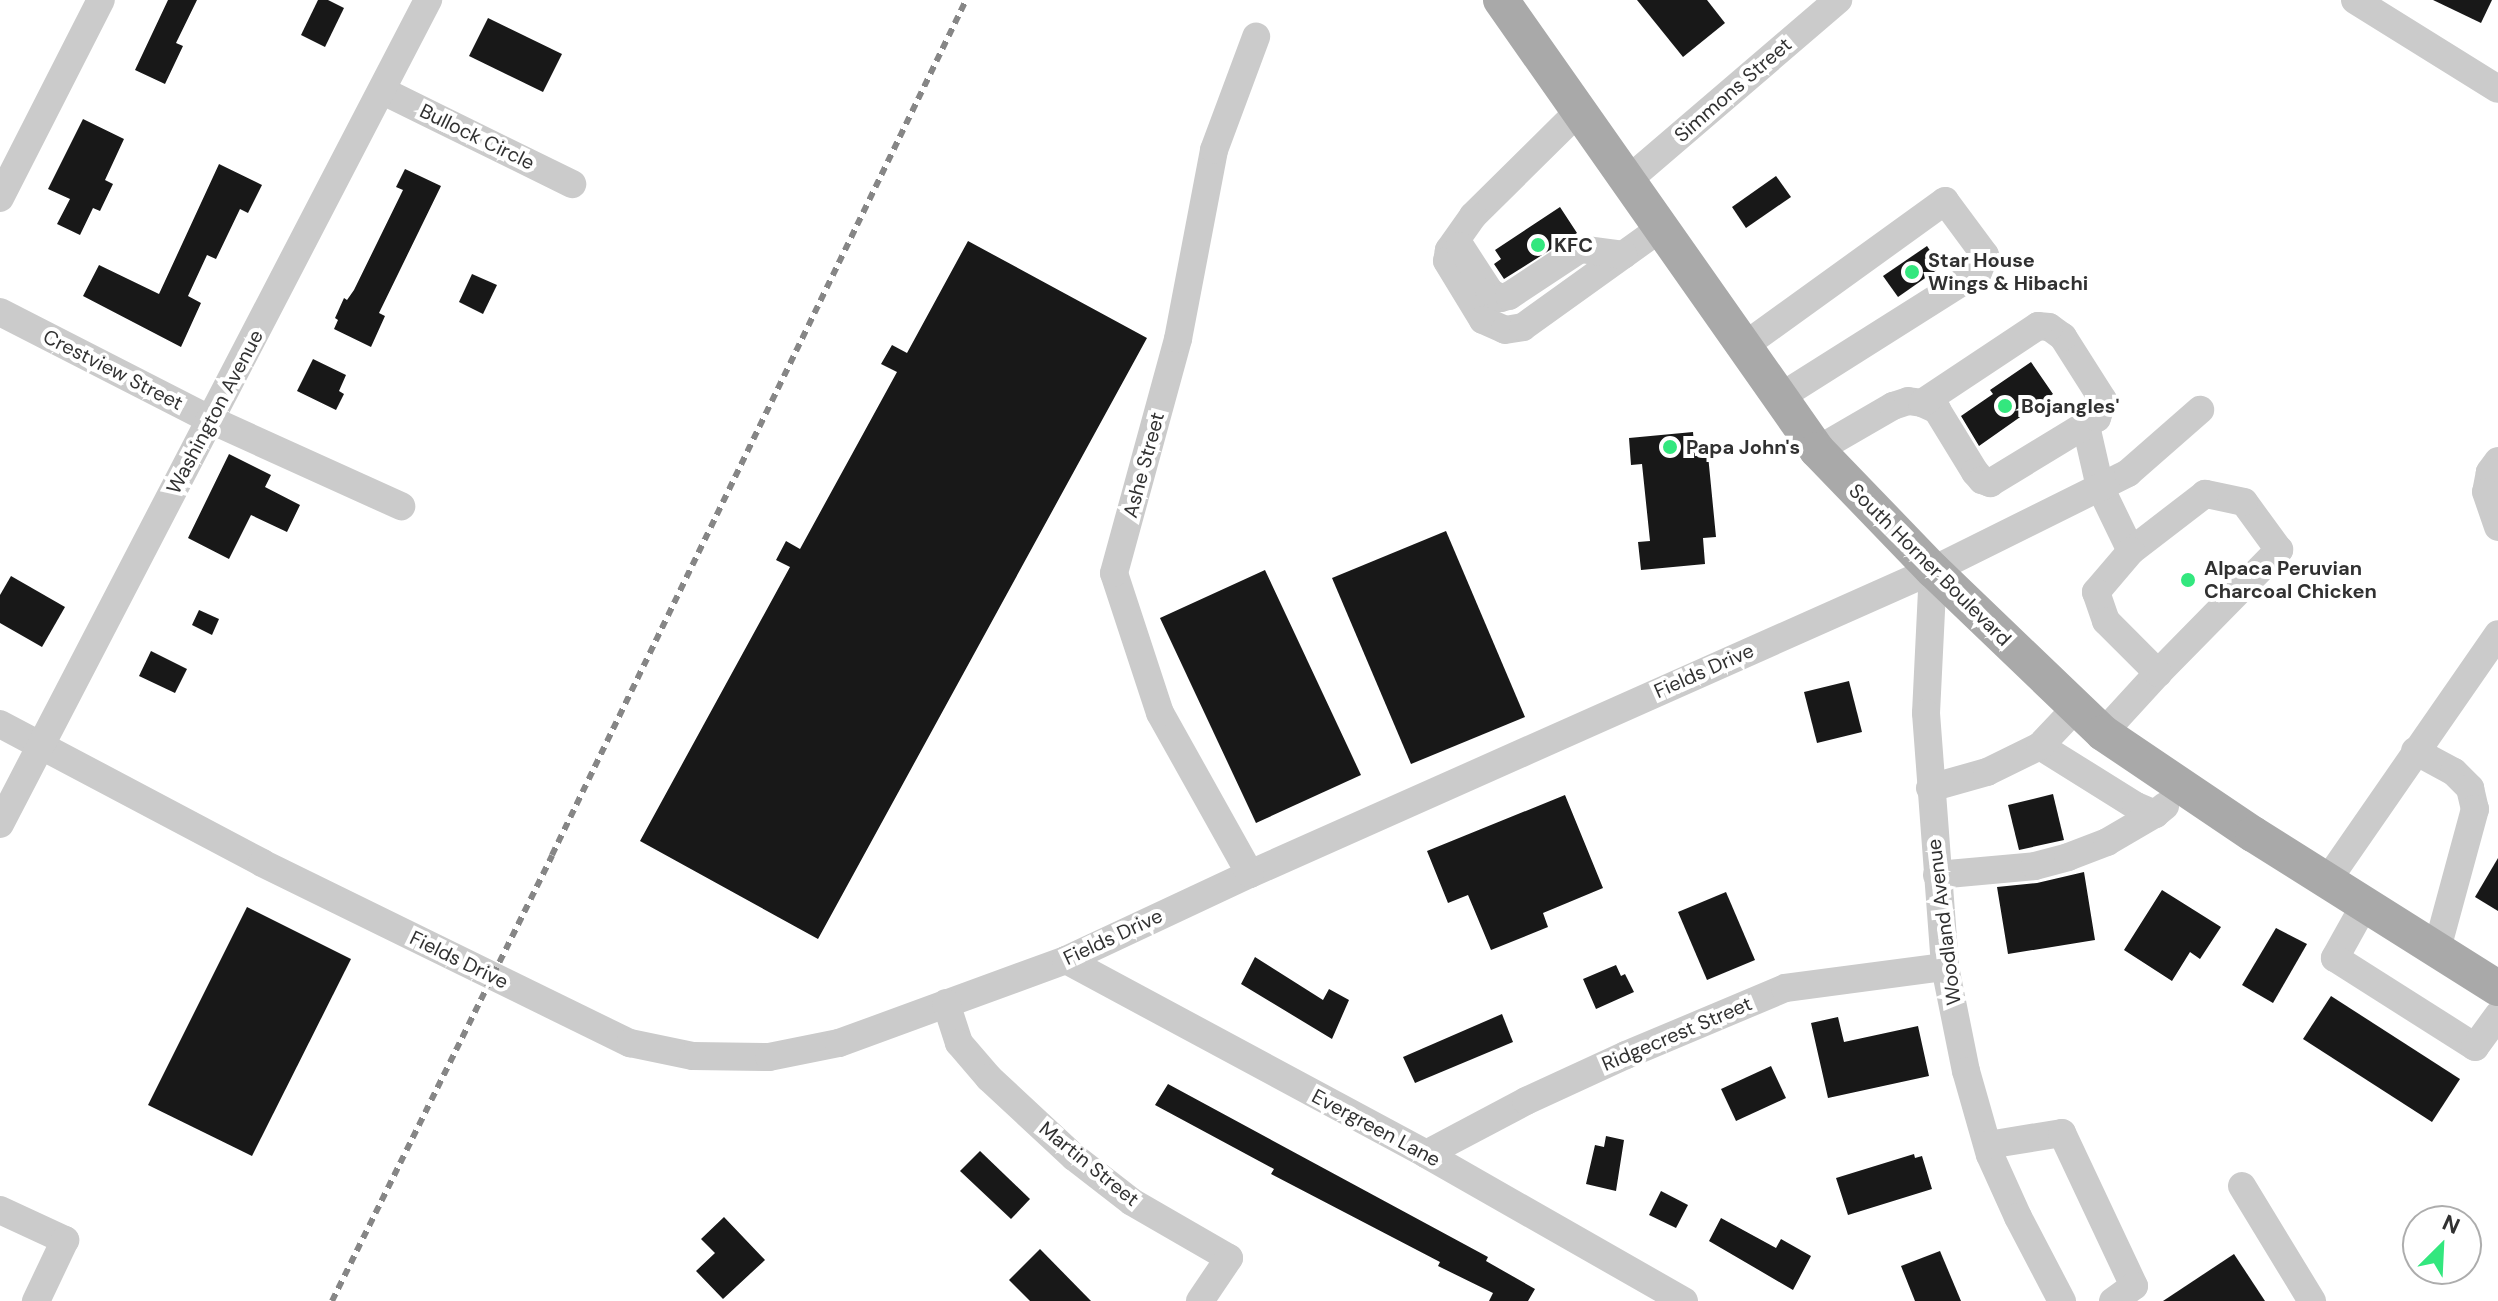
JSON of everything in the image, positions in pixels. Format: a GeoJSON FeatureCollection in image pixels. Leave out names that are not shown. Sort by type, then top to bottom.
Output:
{"type":"FeatureCollection","features":[{"type":"Feature","properties":{"kind":"main road","name":"South Horner Boulevard"},"geometry":{"type":"LineString","coordinates":[[1501,0],[1817,450],[1933,570],[2103,733],[2327,881],[2498,988]]}},
{"type":"Feature","properties":{"kind":"street"},"geometry":{"type":"LineString","coordinates":[[0,198],[101,0]]}},
{"type":"Feature","properties":{"kind":"street","name":"Washington Avenue"},"geometry":{"type":"LineString","coordinates":[[0,824],[428,0]]}},
{"type":"Feature","properties":{"kind":"street","name":"Simmons Street"},"geometry":{"type":"LineString","coordinates":[[1628,180],[1838,0]]}},
{"type":"Feature","properties":{"kind":"street"},"geometry":{"type":"LineString","coordinates":[[2355,0],[2498,89]]}},
{"type":"Feature","properties":{"kind":"street","name":"Ashe Street"},"geometry":{"type":"LineString","coordinates":[[1250,874],[1160,713],[1114,573],[1178,339],[1214,150],[1256,37]]}},
{"type":"Feature","properties":{"kind":"street","name":"Bullock Circle"},"geometry":{"type":"LineString","coordinates":[[383,91],[572,184]]}},
{"type":"Feature","properties":{"kind":"street"},"geometry":{"type":"LineString","coordinates":[[1579,111],[1473,216],[1449,250],[1447,261],[1483,320],[1505,330],[1523,327],[1661,228]]}},
{"type":"Feature","properties":{"kind":"street"},"geometry":{"type":"LineString","coordinates":[[1744,346],[1945,201],[1985,255],[1978,272],[1780,397]]}},
{"type":"Feature","properties":{"kind":"street","name":"Crestview Street"},"geometry":{"type":"LineString","coordinates":[[0,312],[211,420],[401,506]]}},
{"type":"Feature","properties":{"kind":"street"},"geometry":{"type":"LineString","coordinates":[[1817,450],[1893,406],[1908,401],[1922,403],[1937,410],[1982,480],[1990,483],[2097,418],[2103,400],[2063,337],[2049,327],[2038,326],[1922,403]]}},
{"type":"Feature","properties":{"kind":"street","name":"Fields Drive"},"geometry":{"type":"LineString","coordinates":[[0,724],[262,863],[630,1043],[693,1056],[769,1057],[839,1043],[1066,960],[1250,874],[1933,570],[2128,473],[2200,410]]}},
{"type":"Feature","properties":{"kind":"street"},"geometry":{"type":"LineString","coordinates":[[2086,426],[2100,487],[2131,551]]}},
{"type":"Feature","properties":{"kind":"street"},"geometry":{"type":"LineString","coordinates":[[2498,461],[2490,472],[2486,492],[2498,527]]}},
{"type":"Feature","properties":{"kind":"street"},"geometry":{"type":"LineString","coordinates":[[2103,733],[2279,550],[2244,502],[2205,494],[2131,551],[2096,592],[2106,621],[2158,673]]}},
{"type":"Feature","properties":{"kind":"street","name":"Woodland Avenue"},"geometry":{"type":"LineString","coordinates":[[1933,570],[1926,713],[1945,967],[1966,1071],[1988,1145],[2018,1217],[2062,1301]]}},
{"type":"Feature","properties":{"kind":"street"},"geometry":{"type":"LineString","coordinates":[[2327,881],[2498,634]]}},
{"type":"Feature","properties":{"kind":"street"},"geometry":{"type":"LineString","coordinates":[[1930,788],[1987,772],[2040,746],[2075,709]]}},
{"type":"Feature","properties":{"kind":"street"},"geometry":{"type":"LineString","coordinates":[[2040,746],[2155,814]]}},
{"type":"Feature","properties":{"kind":"street"},"geometry":{"type":"LineString","coordinates":[[2415,751],[2454,772],[2470,788],[2475,809],[2437,949]]}},
{"type":"Feature","properties":{"kind":"street"},"geometry":{"type":"LineString","coordinates":[[1937,875],[2035,866],[2068,857],[2107,842],[2155,814],[2187,790]]}},
{"type":"Feature","properties":{"kind":"street"},"geometry":{"type":"LineString","coordinates":[[2365,904],[2335,958],[2475,1047],[2498,1015]]}},
{"type":"Feature","properties":{"kind":"street","name":"Evergreen Lane"},"geometry":{"type":"LineString","coordinates":[[1066,960],[1426,1154],[1684,1301]]}},
{"type":"Feature","properties":{"kind":"street","name":"Ridgecrest Street"},"geometry":{"type":"LineString","coordinates":[[1426,1154],[1569,1081],[1785,988],[1945,967]]}},
{"type":"Feature","properties":{"kind":"street","name":"Martin Street"},"geometry":{"type":"LineString","coordinates":[[946,1003],[959,1043],[989,1078],[1074,1157],[1132,1202],[1229,1258],[1200,1301]]}},
{"type":"Feature","properties":{"kind":"street"},"geometry":{"type":"LineString","coordinates":[[1988,1145],[2062,1133],[2134,1286],[2113,1301]]}},
{"type":"Feature","properties":{"kind":"street"},"geometry":{"type":"LineString","coordinates":[[2242,1186],[2312,1301]]}},
{"type":"Feature","properties":{"kind":"street"},"geometry":{"type":"LineString","coordinates":[[0,1210],[65,1240],[36,1301]]}},
{"type":"Feature","properties":{"kind":"building"},"geometry":{"type":"Polygon","coordinates":[[[168,0],[197,0],[176,43],[183,46],[165,84],[135,70],[168,0]]]}},
{"type":"Feature","properties":{"kind":"building"},"geometry":{"type":"Polygon","coordinates":[[[318,0],[328,0],[344,8],[325,47],[301,35],[318,0]]]}},
{"type":"Feature","properties":{"kind":"building"},"geometry":{"type":"Polygon","coordinates":[[[1637,0],[1707,0],[1725,23],[1683,57],[1637,0]]]}},
{"type":"Feature","properties":{"kind":"building"},"geometry":{"type":"Polygon","coordinates":[[[2433,0],[2492,0],[2481,23],[2433,0]]]}},
{"type":"Feature","properties":{"kind":"building"},"geometry":{"type":"Polygon","coordinates":[[[488,18],[562,54],[543,92],[469,56],[488,18]]]}},
{"type":"Feature","properties":{"kind":"building"},"geometry":{"type":"Polygon","coordinates":[[[83,119],[124,139],[105,180],[113,184],[100,211],[93,208],[80,235],[57,224],[70,199],[48,189],[83,119]]]}},
{"type":"Feature","properties":{"kind":"building"},"geometry":{"type":"Polygon","coordinates":[[[219,164],[262,185],[248,213],[240,209],[216,259],[207,255],[188,296],[201,303],[181,347],[83,296],[99,265],[159,294],[219,164]]]}},
{"type":"Feature","properties":{"kind":"building"},"geometry":{"type":"Polygon","coordinates":[[[405,169],[441,186],[379,313],[385,316],[371,347],[334,329],[338,320],[335,318],[344,298],[347,300],[354,290],[403,190],[396,187],[405,169]]]}},
{"type":"Feature","properties":{"kind":"building"},"geometry":{"type":"Polygon","coordinates":[[[1776,176],[1791,197],[1746,228],[1732,207],[1776,176]]]}},
{"type":"Feature","properties":{"kind":"building","name":"KFC"},"geometry":{"type":"Polygon","coordinates":[[[1560,207],[1577,233],[1504,279],[1494,264],[1501,259],[1495,250],[1560,207]]]}},
{"type":"Feature","properties":{"kind":"building"},"geometry":{"type":"Polygon","coordinates":[[[968,241],[1147,338],[818,939],[640,841],[790,567],[776,560],[786,541],[800,549],[897,372],[881,364],[892,345],[907,353],[968,241]]]}},
{"type":"Feature","properties":{"kind":"building","name":"Star House Wings & Hibachi"},"geometry":{"type":"Polygon","coordinates":[[[1927,246],[1941,267],[1898,297],[1883,276],[1927,246]]]}},
{"type":"Feature","properties":{"kind":"building"},"geometry":{"type":"Polygon","coordinates":[[[472,274],[497,285],[483,314],[459,302],[472,274]]]}},
{"type":"Feature","properties":{"kind":"building"},"geometry":{"type":"Polygon","coordinates":[[[313,359],[346,375],[339,391],[344,394],[336,410],[297,391],[313,359]]]}},
{"type":"Feature","properties":{"kind":"building","name":"Bojangles'"},"geometry":{"type":"Polygon","coordinates":[[[2031,362],[2053,394],[1979,446],[1961,416],[1993,394],[1990,390],[2031,362]]]}},
{"type":"Feature","properties":{"kind":"building"},"geometry":{"type":"Polygon","coordinates":[[[1693,432],[1695,456],[1708,455],[1716,537],[1703,538],[1705,564],[1641,570],[1638,542],[1650,541],[1642,464],[1631,465],[1629,438],[1693,432]]]}},
{"type":"Feature","properties":{"kind":"building"},"geometry":{"type":"Polygon","coordinates":[[[229,454],[271,475],[265,487],[300,505],[287,532],[251,515],[229,559],[188,538],[229,454]]]}},
{"type":"Feature","properties":{"kind":"building"},"geometry":{"type":"Polygon","coordinates":[[[1446,531],[1525,717],[1411,764],[1332,578],[1446,531]]]}},
{"type":"Feature","properties":{"kind":"building"},"geometry":{"type":"Polygon","coordinates":[[[1265,570],[1361,775],[1256,823],[1160,618],[1265,570]]]}},
{"type":"Feature","properties":{"kind":"building"},"geometry":{"type":"Polygon","coordinates":[[[11,576],[65,607],[42,647],[0,623],[0,595],[11,576]]]}},
{"type":"Feature","properties":{"kind":"building"},"geometry":{"type":"Polygon","coordinates":[[[199,610],[219,619],[212,635],[192,625],[199,610]]]}},
{"type":"Feature","properties":{"kind":"building"},"geometry":{"type":"Polygon","coordinates":[[[151,651],[187,669],[175,693],[139,676],[151,651]]]}},
{"type":"Feature","properties":{"kind":"building"},"geometry":{"type":"Polygon","coordinates":[[[1849,681],[1862,732],[1817,743],[1804,692],[1849,681]]]}},
{"type":"Feature","properties":{"kind":"building"},"geometry":{"type":"Polygon","coordinates":[[[2053,794],[2064,840],[2019,850],[2008,805],[2053,794]]]}},
{"type":"Feature","properties":{"kind":"building"},"geometry":{"type":"Polygon","coordinates":[[[1565,795],[1603,888],[1543,913],[1548,927],[1491,950],[1468,895],[1448,903],[1427,851],[1565,795]]]}},
{"type":"Feature","properties":{"kind":"building"},"geometry":{"type":"Polygon","coordinates":[[[2498,858],[2498,911],[2475,897],[2498,858]]]}},
{"type":"Feature","properties":{"kind":"building"},"geometry":{"type":"Polygon","coordinates":[[[2084,872],[2095,940],[2008,954],[1997,887],[2037,883],[2084,872]]]}},
{"type":"Feature","properties":{"kind":"building"},"geometry":{"type":"Polygon","coordinates":[[[2162,890],[2221,927],[2200,959],[2190,952],[2172,981],[2124,950],[2162,890]]]}},
{"type":"Feature","properties":{"kind":"building"},"geometry":{"type":"Polygon","coordinates":[[[1726,892],[1755,960],[1707,980],[1678,912],[1726,892]]]}},
{"type":"Feature","properties":{"kind":"building"},"geometry":{"type":"Polygon","coordinates":[[[247,907],[351,959],[252,1156],[148,1105],[247,907]]]}},
{"type":"Feature","properties":{"kind":"building"},"geometry":{"type":"Polygon","coordinates":[[[2276,928],[2307,944],[2273,1003],[2242,985],[2276,928]]]}},
{"type":"Feature","properties":{"kind":"building"},"geometry":{"type":"Polygon","coordinates":[[[1255,957],[1323,1000],[1329,989],[1349,1000],[1332,1039],[1241,984],[1255,957]]]}},
{"type":"Feature","properties":{"kind":"building"},"geometry":{"type":"Polygon","coordinates":[[[1616,965],[1621,976],[1625,974],[1634,992],[1596,1009],[1583,979],[1616,965]]]}},
{"type":"Feature","properties":{"kind":"building"},"geometry":{"type":"Polygon","coordinates":[[[2331,996],[2460,1079],[2432,1122],[2303,1039],[2331,996]]]}},
{"type":"Feature","properties":{"kind":"building"},"geometry":{"type":"Polygon","coordinates":[[[1502,1014],[1513,1042],[1415,1083],[1403,1057],[1502,1014]]]}},
{"type":"Feature","properties":{"kind":"building"},"geometry":{"type":"Polygon","coordinates":[[[1838,1017],[1844,1042],[1918,1026],[1929,1076],[1828,1098],[1811,1023],[1838,1017]]]}},
{"type":"Feature","properties":{"kind":"building"},"geometry":{"type":"Polygon","coordinates":[[[1771,1066],[1786,1098],[1736,1121],[1721,1089],[1771,1066]]]}},
{"type":"Feature","properties":{"kind":"building"},"geometry":{"type":"Polygon","coordinates":[[[1168,1084],[1488,1257],[1486,1261],[1535,1289],[1528,1301],[1489,1301],[1493,1293],[1271,1174],[1274,1169],[1155,1105],[1168,1084]]]}},
{"type":"Feature","properties":{"kind":"building"},"geometry":{"type":"Polygon","coordinates":[[[1606,1136],[1624,1140],[1616,1191],[1586,1184],[1595,1145],[1604,1147],[1606,1136]]]}},
{"type":"Feature","properties":{"kind":"building"},"geometry":{"type":"Polygon","coordinates":[[[980,1151],[1030,1199],[1011,1219],[960,1171],[980,1151]]]}},
{"type":"Feature","properties":{"kind":"building"},"geometry":{"type":"Polygon","coordinates":[[[1914,1154],[1915,1158],[1922,1156],[1932,1189],[1848,1215],[1836,1178],[1914,1154]]]}},
{"type":"Feature","properties":{"kind":"building"},"geometry":{"type":"Polygon","coordinates":[[[1661,1191],[1688,1205],[1676,1228],[1649,1215],[1661,1191]]]}},
{"type":"Feature","properties":{"kind":"building"},"geometry":{"type":"Polygon","coordinates":[[[724,1217],[765,1260],[723,1299],[696,1271],[715,1253],[701,1239],[724,1217]]]}},
{"type":"Feature","properties":{"kind":"building"},"geometry":{"type":"Polygon","coordinates":[[[1721,1218],[1776,1248],[1781,1239],[1811,1256],[1793,1290],[1709,1241],[1721,1218]]]}},
{"type":"Feature","properties":{"kind":"building"},"geometry":{"type":"Polygon","coordinates":[[[1040,1249],[1091,1301],[1030,1301],[1009,1280],[1040,1249]]]}},
{"type":"Feature","properties":{"kind":"building"},"geometry":{"type":"Polygon","coordinates":[[[1940,1251],[1961,1301],[1915,1301],[1901,1266],[1940,1251]]]}},
{"type":"Feature","properties":{"kind":"building"},"geometry":{"type":"Polygon","coordinates":[[[2234,1254],[2265,1301],[2163,1301],[2234,1254]]]}},
{"type":"Feature","properties":{"kind":"railway"},"geometry":{"type":"LineString","coordinates":[[332,1301],[966,0]]}},
{"type":"Feature","properties":{"kind":"place","name":"KFC"},"geometry":{"type":"Point","coordinates":[1538,245]}},
{"type":"Feature","properties":{"kind":"place","name":"Star House Wings & Hibachi"},"geometry":{"type":"Point","coordinates":[1912,272]}},
{"type":"Feature","properties":{"kind":"place","name":"Bojangles'"},"geometry":{"type":"Point","coordinates":[2005,406]}},
{"type":"Feature","properties":{"kind":"place","name":"Papa John's"},"geometry":{"type":"Point","coordinates":[1670,447]}},
{"type":"Feature","properties":{"kind":"place","name":"Alpaca Peruvian Charcoal Chicken"},"geometry":{"type":"Point","coordinates":[2188,580]}}]}
